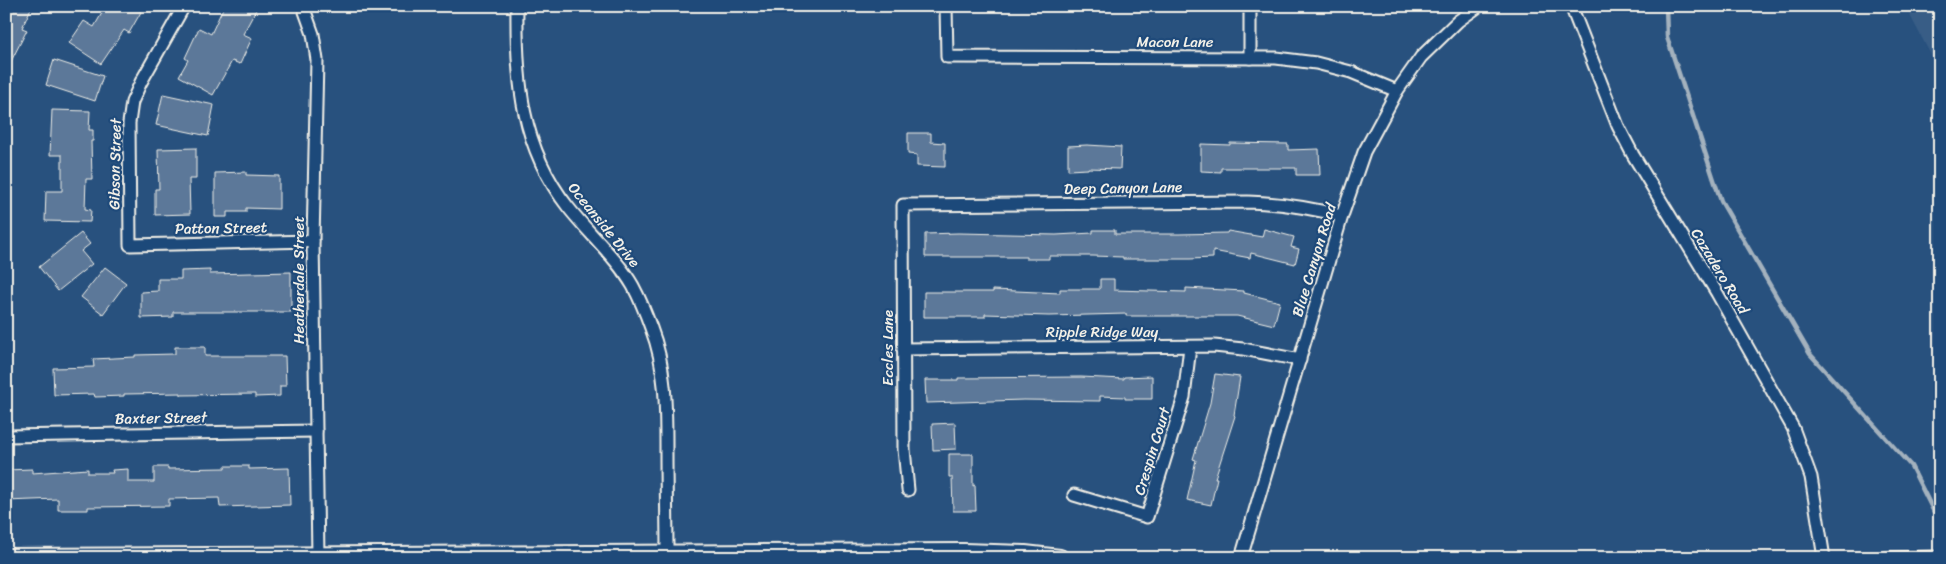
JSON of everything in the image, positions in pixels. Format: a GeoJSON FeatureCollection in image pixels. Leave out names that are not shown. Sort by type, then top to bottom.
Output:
{"type":"FeatureCollection","features":[{"type":"Feature","properties":{"kind":"main road"},"geometry":{"type":"LineString","coordinates":[[6,557],[964,552],[1025,554],[1060,558]]}},
{"type":"Feature","properties":{"kind":"street","name":"Gibson Street"},"geometry":{"type":"LineString","coordinates":[[130,245],[129,123],[132,102],[141,82],[184,6]]}},
{"type":"Feature","properties":{"kind":"street","name":"Heatherdale Street"},"geometry":{"type":"LineString","coordinates":[[303,6],[313,34],[317,60],[313,242],[318,556]]}},
{"type":"Feature","properties":{"kind":"street","name":"Oceanside Drive"},"geometry":{"type":"LineString","coordinates":[[517,6],[516,52],[520,91],[534,148],[549,179],[567,206],[612,257],[633,286],[652,330],[664,378],[666,411],[666,554]]}},
{"type":"Feature","properties":{"kind":"street","name":"Macon Lane"},"geometry":{"type":"LineString","coordinates":[[946,6],[947,57],[1276,58],[1316,63],[1351,72],[1397,91]]}},
{"type":"Feature","properties":{"kind":"street"},"geometry":{"type":"LineString","coordinates":[[1250,6],[1250,58]]}},
{"type":"Feature","properties":{"kind":"street","name":"Blue Canyon Road"},"geometry":{"type":"LineString","coordinates":[[1242,558],[1342,216],[1364,152],[1397,91],[1421,57],[1458,21],[1479,6]]}},
{"type":"Feature","properties":{"kind":"street","name":"Cazadero Road"},"geometry":{"type":"LineString","coordinates":[[1571,6],[1618,126],[1633,156],[1718,293],[1793,428],[1811,477],[1824,558]]}},
{"type":"Feature","properties":{"kind":"street","name":"Deep Canyon Lane"},"geometry":{"type":"LineString","coordinates":[[903,206],[1278,202],[1342,216]]}},
{"type":"Feature","properties":{"kind":"street","name":"Eccles Lane"},"geometry":{"type":"LineString","coordinates":[[903,206],[904,450],[908,490]]}},
{"type":"Feature","properties":{"kind":"street","name":"Patton Street"},"geometry":{"type":"LineString","coordinates":[[130,245],[313,242]]}},
{"type":"Feature","properties":{"kind":"street","name":"Ripple Ridge Way"},"geometry":{"type":"LineString","coordinates":[[903,349],[1214,346],[1300,360]]}},
{"type":"Feature","properties":{"kind":"street","name":"Crespin Court"},"geometry":{"type":"LineString","coordinates":[[1074,495],[1147,517],[1184,397],[1190,347]]}},
{"type":"Feature","properties":{"kind":"street","name":"Baxter Street"},"geometry":{"type":"LineString","coordinates":[[6,436],[316,431]]}},
{"type":"Feature","properties":{"kind":"street"},"geometry":{"type":"LineString","coordinates":[[1886,558],[1940,557]]}},
{"type":"Feature","properties":{"kind":"shaded area"},"geometry":{"type":"Polygon","coordinates":[[[1913,6],[1940,6],[1940,72],[1906,8],[1913,6]]]}},
{"type":"Feature","properties":{"kind":"building"},"geometry":{"type":"Polygon","coordinates":[[[6,6],[32,6],[22,28],[27,30],[6,71],[6,6]]]}},
{"type":"Feature","properties":{"kind":"building"},"geometry":{"type":"Polygon","coordinates":[[[106,6],[132,6],[141,12],[129,33],[124,30],[101,64],[69,43],[84,21],[94,27],[106,6]]]}},
{"type":"Feature","properties":{"kind":"building"},"geometry":{"type":"Polygon","coordinates":[[[224,6],[258,6],[243,34],[252,38],[240,64],[232,61],[213,95],[179,76],[188,60],[185,58],[199,28],[211,34],[224,6]]]}},
{"type":"Feature","properties":{"kind":"building"},"geometry":{"type":"Polygon","coordinates":[[[54,60],[103,76],[95,101],[46,85],[54,60]]]}},
{"type":"Feature","properties":{"kind":"building"},"geometry":{"type":"Polygon","coordinates":[[[163,94],[214,105],[208,136],[156,125],[163,94]]]}},
{"type":"Feature","properties":{"kind":"building"},"geometry":{"type":"Polygon","coordinates":[[[52,110],[90,111],[89,130],[93,130],[93,141],[91,141],[92,179],[86,179],[85,209],[91,210],[90,222],[45,221],[46,191],[62,191],[62,155],[50,155],[52,110]]]}},
{"type":"Feature","properties":{"kind":"building"},"geometry":{"type":"Polygon","coordinates":[[[908,133],[931,133],[931,142],[945,143],[945,167],[917,166],[917,155],[908,154],[908,133]]]}},
{"type":"Feature","properties":{"kind":"building"},"geometry":{"type":"Polygon","coordinates":[[[1230,143],[1288,144],[1288,150],[1319,149],[1320,175],[1296,175],[1296,168],[1221,168],[1221,172],[1201,171],[1201,144],[1230,145],[1230,143]]]}},
{"type":"Feature","properties":{"kind":"building"},"geometry":{"type":"Polygon","coordinates":[[[1068,146],[1121,147],[1120,169],[1088,168],[1068,170],[1068,146]]]}},
{"type":"Feature","properties":{"kind":"building"},"geometry":{"type":"Polygon","coordinates":[[[196,148],[196,179],[189,179],[190,214],[155,215],[155,189],[159,189],[158,149],[196,148]]]}},
{"type":"Feature","properties":{"kind":"building"},"geometry":{"type":"Polygon","coordinates":[[[246,172],[246,175],[279,176],[279,209],[246,208],[246,212],[227,212],[227,217],[215,217],[215,173],[246,172]]]}},
{"type":"Feature","properties":{"kind":"building"},"geometry":{"type":"Polygon","coordinates":[[[1264,229],[1294,237],[1291,247],[1299,249],[1295,264],[1251,253],[1250,258],[1213,251],[1213,258],[1190,259],[1123,259],[1123,257],[1093,256],[1049,256],[1049,259],[1026,259],[1026,257],[925,257],[925,234],[1056,235],[1093,233],[1093,230],[1115,230],[1115,234],[1179,234],[1227,233],[1228,231],[1262,237],[1264,229]]]}},
{"type":"Feature","properties":{"kind":"building"},"geometry":{"type":"Polygon","coordinates":[[[81,233],[90,244],[81,251],[92,264],[58,291],[39,267],[81,233]]]}},
{"type":"Feature","properties":{"kind":"building"},"geometry":{"type":"Polygon","coordinates":[[[105,267],[126,283],[103,314],[81,297],[105,267]]]}},
{"type":"Feature","properties":{"kind":"building"},"geometry":{"type":"Polygon","coordinates":[[[210,270],[210,274],[291,272],[291,312],[173,312],[173,317],[141,318],[141,292],[158,291],[158,279],[181,279],[181,271],[210,270]]]}},
{"type":"Feature","properties":{"kind":"building"},"geometry":{"type":"Polygon","coordinates":[[[1100,279],[1114,279],[1114,290],[1186,292],[1186,288],[1244,291],[1244,293],[1280,302],[1274,325],[1237,316],[985,314],[985,317],[924,317],[924,292],[993,292],[993,290],[1060,293],[1060,289],[1100,289],[1100,279]]]}},
{"type":"Feature","properties":{"kind":"building"},"geometry":{"type":"Polygon","coordinates":[[[175,347],[205,347],[205,356],[285,356],[286,386],[280,386],[280,396],[255,397],[255,394],[181,395],[181,393],[124,394],[124,396],[95,397],[94,394],[54,395],[53,368],[94,367],[93,359],[175,354],[175,347]]]}},
{"type":"Feature","properties":{"kind":"building"},"geometry":{"type":"Polygon","coordinates":[[[1215,374],[1240,377],[1235,416],[1215,478],[1217,478],[1211,505],[1187,500],[1196,460],[1193,459],[1210,403],[1215,374]]]}},
{"type":"Feature","properties":{"kind":"building"},"geometry":{"type":"Polygon","coordinates":[[[1152,376],[1152,399],[1125,399],[1125,397],[1100,396],[1100,401],[1024,400],[926,403],[925,380],[1081,377],[1124,379],[1124,377],[1152,376]]]}},
{"type":"Feature","properties":{"kind":"building"},"geometry":{"type":"Polygon","coordinates":[[[955,423],[956,449],[933,450],[932,424],[955,423]]]}},
{"type":"Feature","properties":{"kind":"building"},"geometry":{"type":"Polygon","coordinates":[[[949,454],[973,454],[973,486],[975,485],[976,511],[953,511],[952,477],[949,477],[949,454]]]}},
{"type":"Feature","properties":{"kind":"building"},"geometry":{"type":"Polygon","coordinates":[[[225,466],[249,466],[249,469],[289,468],[290,505],[220,507],[219,498],[169,499],[169,506],[88,507],[88,510],[58,510],[58,499],[6,501],[6,470],[32,469],[32,473],[88,469],[88,473],[113,473],[112,470],[128,469],[128,482],[154,482],[154,467],[168,467],[168,469],[225,468],[225,466]]]}},
{"type":"Feature","properties":{"kind":"waterway"},"geometry":{"type":"LineString","coordinates":[[1666,6],[1667,37],[1721,201],[1810,354],[1911,466],[1940,524]]}}]}
